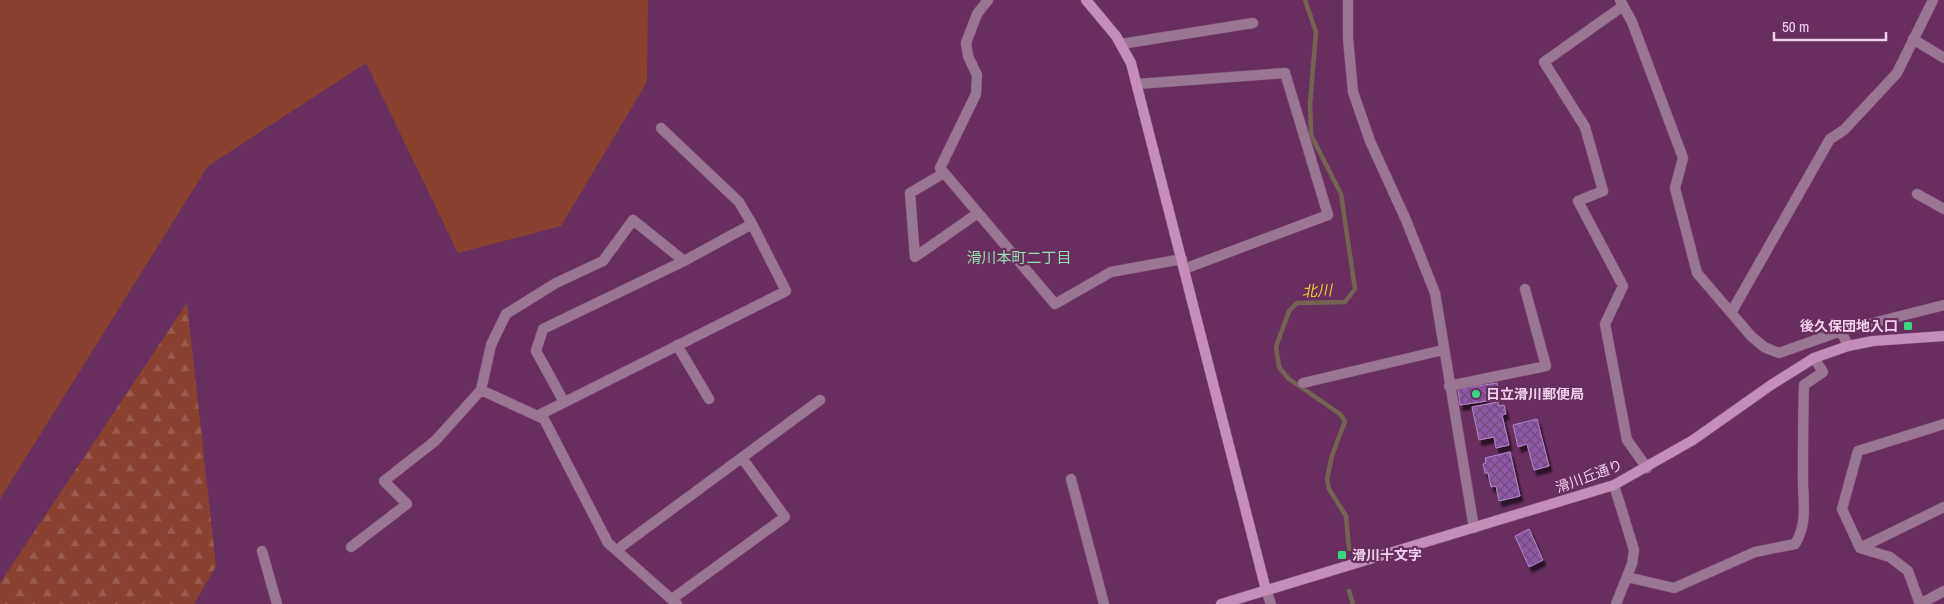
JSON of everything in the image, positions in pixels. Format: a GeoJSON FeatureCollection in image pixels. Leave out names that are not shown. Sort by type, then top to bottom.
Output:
{"type":"FeatureCollection","features":[{"type":"Feature","properties":{"kind":"street"},"geometry":{"type":"LineString","coordinates":[[988,0],[977,14],[966,43],[968,56],[977,75],[976,94],[940,168],[1055,304],[1111,272],[1183,264],[1328,216],[1285,73],[1137,84]]}},
{"type":"Feature","properties":{"kind":"street"},"geometry":{"type":"LineString","coordinates":[[1086,0],[1121,44],[1131,63],[1271,604]]}},
{"type":"Feature","properties":{"kind":"street"},"geometry":{"type":"LineString","coordinates":[[1348,0],[1348,38],[1353,92],[1370,141],[1406,220],[1435,293],[1474,528]]}},
{"type":"Feature","properties":{"kind":"street"},"geometry":{"type":"LineString","coordinates":[[1731,313],[1830,139],[1844,130],[1897,73],[1934,0]]}},
{"type":"Feature","properties":{"kind":"street"},"geometry":{"type":"LineString","coordinates":[[1647,468],[1627,440],[1605,324],[1623,286],[1578,201],[1603,191],[1585,127],[1544,62],[1622,3],[1632,22],[1683,158],[1675,188],[1697,273],[1752,336],[1764,347],[1779,354],[1841,331],[1944,305]]}},
{"type":"Feature","properties":{"kind":"street"},"geometry":{"type":"LineString","coordinates":[[1121,44],[1253,23]]}},
{"type":"Feature","properties":{"kind":"street"},"geometry":{"type":"LineString","coordinates":[[1913,39],[1944,58]]}},
{"type":"Feature","properties":{"kind":"street"},"geometry":{"type":"LineString","coordinates":[[537,416],[786,291],[739,202],[661,128]]}},
{"type":"Feature","properties":{"kind":"street"},"geometry":{"type":"LineString","coordinates":[[944,173],[910,193],[915,257],[978,213]]}},
{"type":"Feature","properties":{"kind":"street"},"geometry":{"type":"LineString","coordinates":[[1917,194],[1944,209]]}},
{"type":"Feature","properties":{"kind":"street"},"geometry":{"type":"LineString","coordinates":[[351,546],[407,504],[384,481],[435,441],[481,390],[490,345],[506,314],[556,283],[603,261],[633,220],[684,261]]}},
{"type":"Feature","properties":{"kind":"street"},"geometry":{"type":"LineString","coordinates":[[564,402],[536,351],[543,329],[684,261],[752,224]]}},
{"type":"Feature","properties":{"kind":"street"},"geometry":{"type":"LineString","coordinates":[[1449,386],[1546,366],[1525,289]]}},
{"type":"Feature","properties":{"kind":"street"},"geometry":{"type":"LineString","coordinates":[[1841,331],[1848,346]]}},
{"type":"Feature","properties":{"kind":"street","name":"滑川丘通り"},"geometry":{"type":"LineString","coordinates":[[1221,604],[1614,485],[1647,468],[1693,440],[1814,358],[1848,346],[1906,337],[1944,336]]}},
{"type":"Feature","properties":{"kind":"street"},"geometry":{"type":"LineString","coordinates":[[677,345],[708,399]]}},
{"type":"Feature","properties":{"kind":"street"},"geometry":{"type":"LineString","coordinates":[[1303,383],[1443,350]]}},
{"type":"Feature","properties":{"kind":"street"},"geometry":{"type":"LineString","coordinates":[[1627,577],[1674,588],[1755,552],[1795,544],[1800,535],[1805,510],[1803,482],[1804,385],[1823,372],[1814,358]]}},
{"type":"Feature","properties":{"kind":"street"},"geometry":{"type":"LineString","coordinates":[[481,390],[544,419],[608,543],[674,602],[785,517],[742,458]]}},
{"type":"Feature","properties":{"kind":"street"},"geometry":{"type":"LineString","coordinates":[[622,546],[820,400]]}},
{"type":"Feature","properties":{"kind":"street"},"geometry":{"type":"LineString","coordinates":[[1944,424],[1858,451],[1842,509],[1860,548],[1890,558],[1908,571],[1920,604],[1944,591]]}},
{"type":"Feature","properties":{"kind":"street"},"geometry":{"type":"LineString","coordinates":[[1071,479],[1104,604]]}},
{"type":"Feature","properties":{"kind":"street"},"geometry":{"type":"LineString","coordinates":[[1614,485],[1634,550],[1632,564],[1616,604]]}},
{"type":"Feature","properties":{"kind":"street"},"geometry":{"type":"LineString","coordinates":[[1860,548],[1944,507]]}},
{"type":"Feature","properties":{"kind":"street"},"geometry":{"type":"LineString","coordinates":[[262,551],[277,604]]}},
{"type":"Feature","properties":{"kind":"green space"},"geometry":{"type":"Polygon","coordinates":[[[0,0],[648,0],[647,82],[561,226],[458,253],[366,63],[208,166],[0,499],[0,0]]]}},
{"type":"Feature","properties":{"kind":"green space"},"geometry":{"type":"Polygon","coordinates":[[[187,303],[216,566],[194,604],[0,604],[0,583],[187,303]]]}},
{"type":"Feature","properties":{"kind":"building"},"geometry":{"type":"Polygon","coordinates":[[[1497,383],[1498,390],[1486,392],[1487,401],[1460,405],[1458,389],[1497,383]]]}},
{"type":"Feature","properties":{"kind":"building"},"geometry":{"type":"Polygon","coordinates":[[[1498,402],[1499,406],[1504,405],[1506,414],[1502,415],[1509,445],[1496,448],[1494,437],[1479,440],[1472,407],[1498,402]]]}},
{"type":"Feature","properties":{"kind":"building"},"geometry":{"type":"Polygon","coordinates":[[[1537,419],[1549,466],[1534,470],[1527,444],[1518,447],[1513,425],[1537,419]]]}},
{"type":"Feature","properties":{"kind":"building"},"geometry":{"type":"Polygon","coordinates":[[[1510,452],[1520,496],[1499,501],[1496,486],[1491,487],[1488,473],[1485,473],[1483,464],[1486,463],[1485,458],[1510,452]]]}},
{"type":"Feature","properties":{"kind":"building"},"geometry":{"type":"Polygon","coordinates":[[[1529,529],[1543,560],[1529,567],[1515,536],[1529,529]]]}},
{"type":"Feature","properties":{"kind":"waterway","name":"北川"},"geometry":{"type":"LineString","coordinates":[[1305,0],[1316,32],[1310,104],[1311,135],[1341,194],[1355,289],[1345,302],[1297,303],[1289,311],[1276,347],[1279,367],[1289,379],[1340,414],[1345,421],[1332,456],[1327,479],[1329,489],[1346,516],[1349,549]]}},
{"type":"Feature","properties":{"kind":"waterway","name":"北川"},"geometry":{"type":"LineString","coordinates":[[1349,591],[1353,604]]}},
{"type":"Feature","properties":{"kind":"place","name":"後久保団地入口"},"geometry":{"type":"Point","coordinates":[1908,326]}},
{"type":"Feature","properties":{"kind":"place","name":"日立滑川郵便局"},"geometry":{"type":"Point","coordinates":[1476,394]}},
{"type":"Feature","properties":{"kind":"place","name":"滑川十文字"},"geometry":{"type":"Point","coordinates":[1342,555]}},
{"type":"Feature","properties":{"kind":"district","name":"滑川本町二丁目"},"geometry":{"type":"Point","coordinates":[1019,258]}}]}
